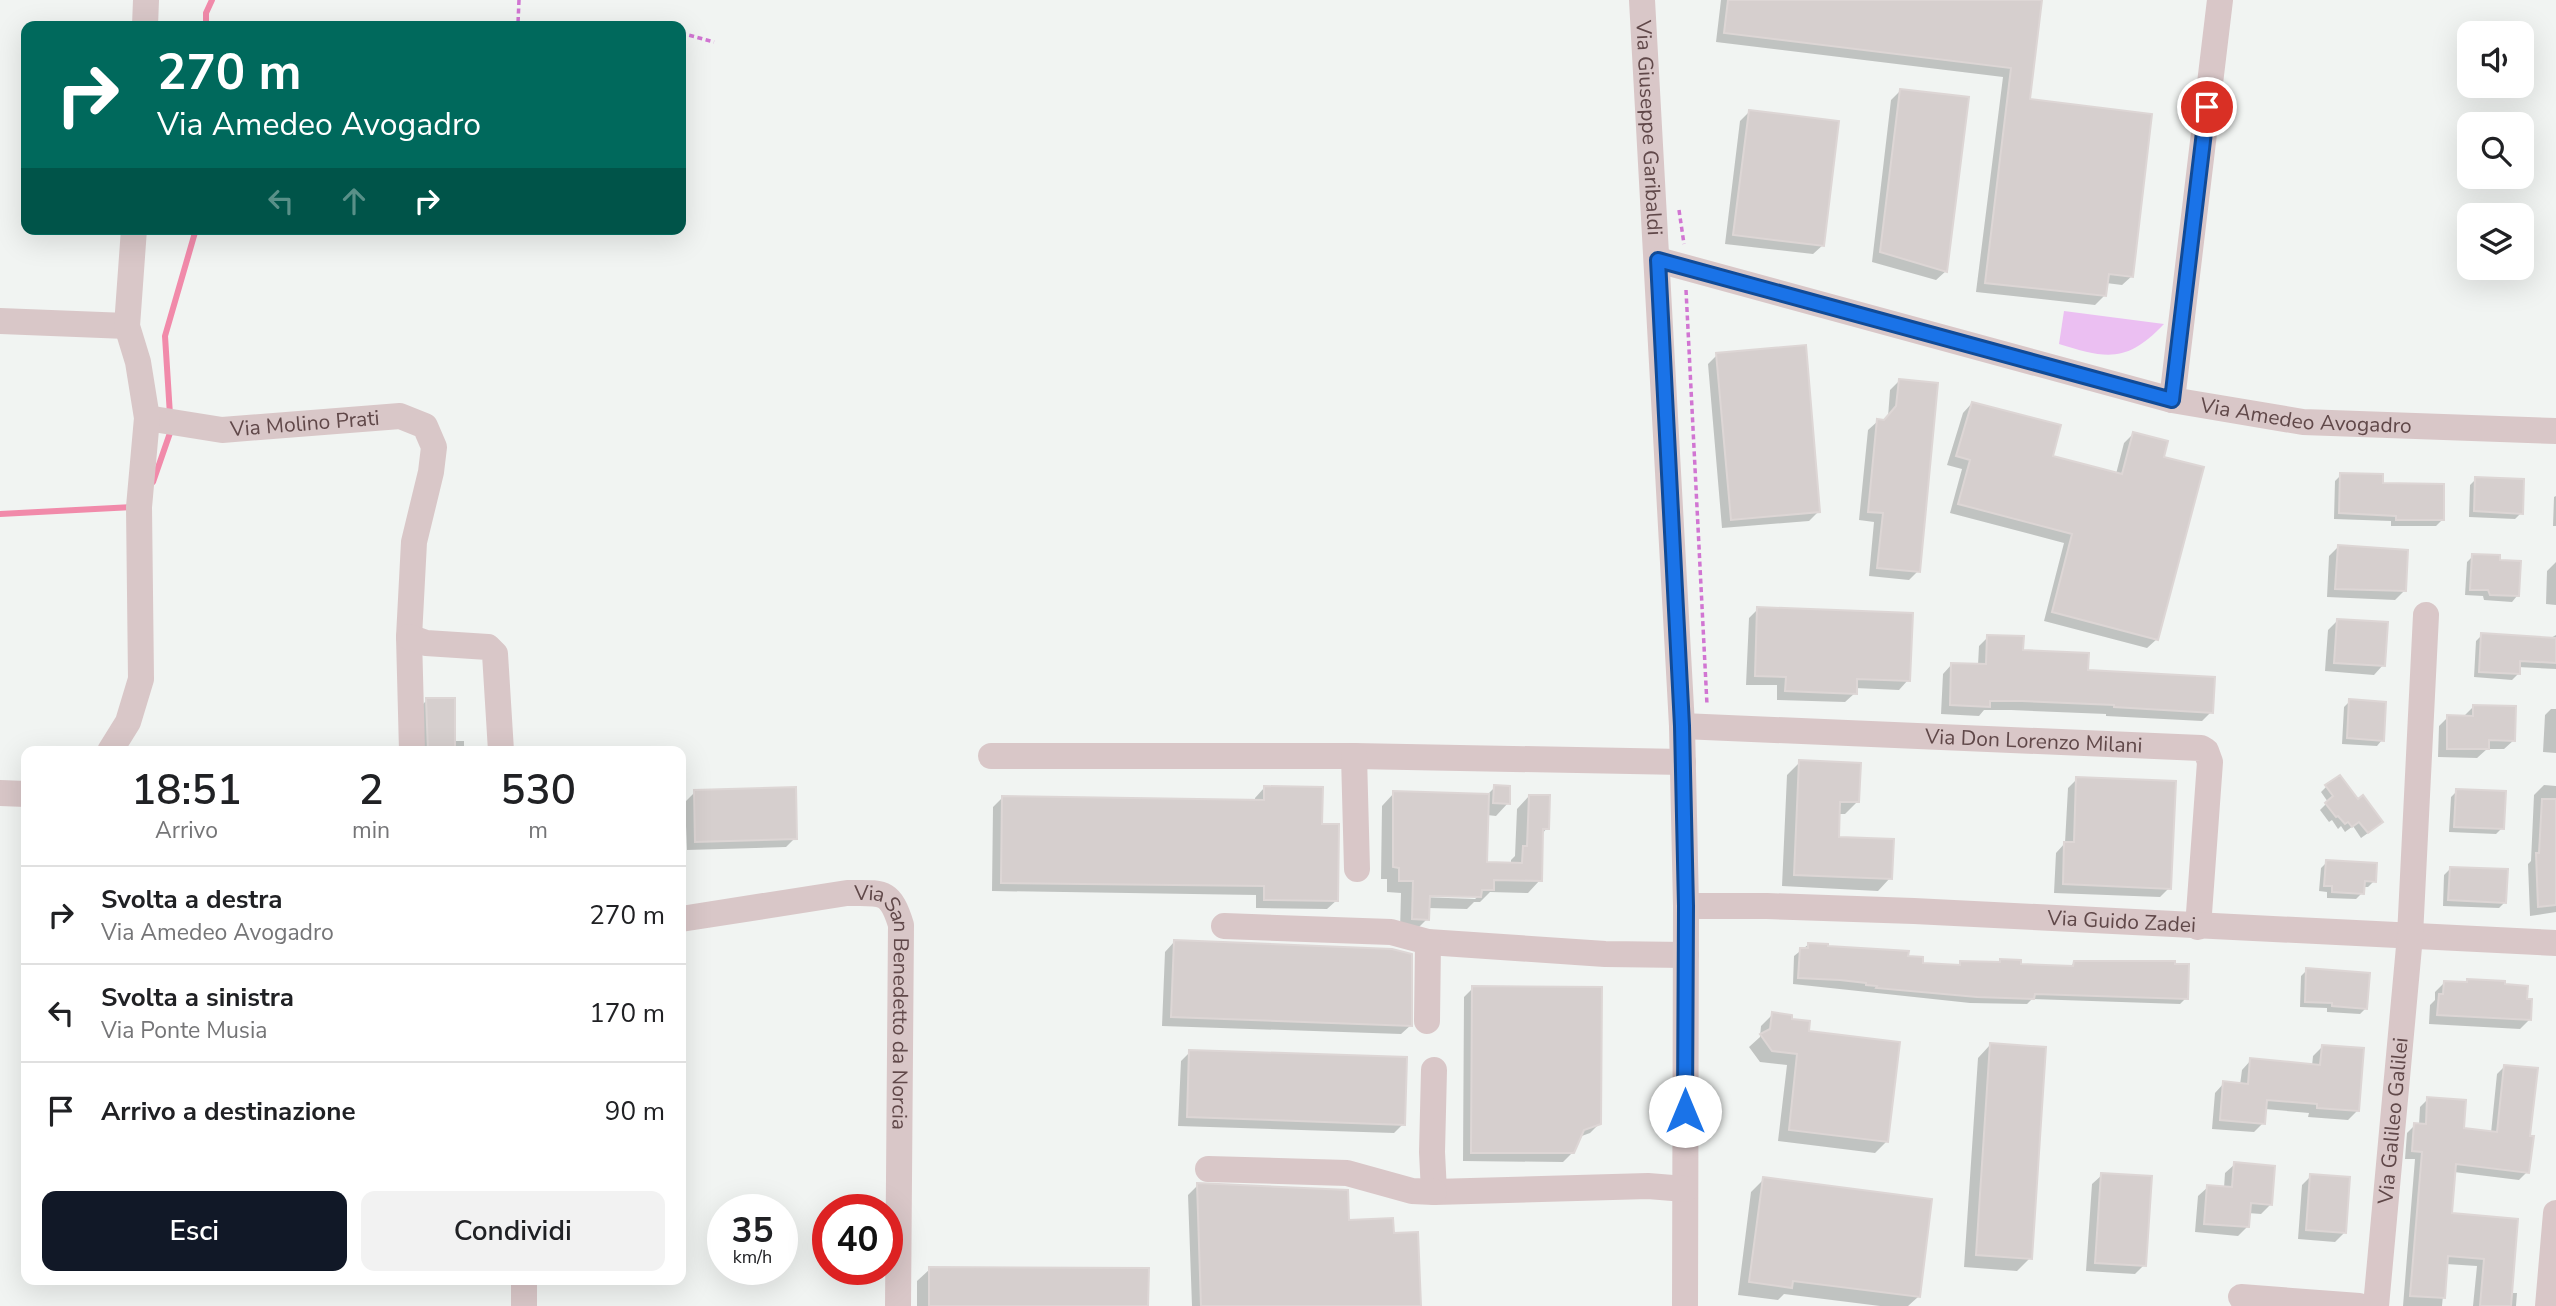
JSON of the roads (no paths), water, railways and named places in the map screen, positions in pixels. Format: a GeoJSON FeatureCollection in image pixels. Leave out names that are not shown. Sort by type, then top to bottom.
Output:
{"type":"FeatureCollection","features":[{"type":"Feature","properties":{"kind":"street"},"geometry":{"type":"LineString","coordinates":[[145,21],[146,0]]}},
{"type":"Feature","properties":{"kind":"street","name":"Via Giuseppe Garibaldi"},"geometry":{"type":"LineString","coordinates":[[1642,0],[1682,726],[1686,906],[1685,1306]]}},
{"type":"Feature","properties":{"kind":"street"},"geometry":{"type":"LineString","coordinates":[[2172,400],[2220,0]]}},
{"type":"Feature","properties":{"kind":"street"},"geometry":{"type":"LineString","coordinates":[[113,746],[128,722],[141,679],[139,507],[147,418],[138,362],[127,326],[134,235]]}},
{"type":"Feature","properties":{"kind":"street","name":"Via Amedeo Avogadro"},"geometry":{"type":"LineString","coordinates":[[1658,260],[2172,400],[2303,422],[2556,431]]}},
{"type":"Feature","properties":{"kind":"street"},"geometry":{"type":"LineString","coordinates":[[0,321],[127,326]]}},
{"type":"Feature","properties":{"kind":"street","name":"Via Molino Prati"},"geometry":{"type":"LineString","coordinates":[[147,418],[222,430],[400,416],[425,426],[434,447],[431,472],[414,542],[409,637],[412,746]]}},
{"type":"Feature","properties":{"kind":"street","name":"Via Galileo Galilei"},"geometry":{"type":"LineString","coordinates":[[2376,1306],[2410,936],[2426,615]]}},
{"type":"Feature","properties":{"kind":"street"},"geometry":{"type":"LineString","coordinates":[[409,637],[426,643],[488,648],[495,654],[501,746]]}},
{"type":"Feature","properties":{"kind":"street","name":"Via Don Lorenzo Milani"},"geometry":{"type":"LineString","coordinates":[[1682,726],[2201,748],[2206,751],[2210,762],[2198,926]]}},
{"type":"Feature","properties":{"kind":"street"},"geometry":{"type":"LineString","coordinates":[[991,755],[1354,755],[1683,762]]}},
{"type":"Feature","properties":{"kind":"street"},"geometry":{"type":"LineString","coordinates":[[1354,755],[1357,869]]}},
{"type":"Feature","properties":{"kind":"street"},"geometry":{"type":"LineString","coordinates":[[0,793],[21,794]]}},
{"type":"Feature","properties":{"kind":"street","name":"Via San Benedetto da Norcia"},"geometry":{"type":"LineString","coordinates":[[686,918],[847,893],[874,893],[887,897],[895,904],[901,925],[898,1306]]}},
{"type":"Feature","properties":{"kind":"street","name":"Via Guido Zadei"},"geometry":{"type":"LineString","coordinates":[[1686,906],[1914,911],[2556,943]]}},
{"type":"Feature","properties":{"kind":"street"},"geometry":{"type":"LineString","coordinates":[[1224,926],[1391,932],[1427,942],[1605,954],[1686,955]]}},
{"type":"Feature","properties":{"kind":"street"},"geometry":{"type":"LineString","coordinates":[[1427,942],[1427,1021]]}},
{"type":"Feature","properties":{"kind":"street"},"geometry":{"type":"LineString","coordinates":[[1434,1070],[1434,1192]]}},
{"type":"Feature","properties":{"kind":"street"},"geometry":{"type":"LineString","coordinates":[[1208,1169],[1347,1173],[1412,1191],[1434,1192],[1648,1186],[1685,1189]]}},
{"type":"Feature","properties":{"kind":"street"},"geometry":{"type":"LineString","coordinates":[[2548,1306],[2556,1213]]}},
{"type":"Feature","properties":{"kind":"street"},"geometry":{"type":"LineString","coordinates":[[524,1285],[524,1306]]}},
{"type":"Feature","properties":{"kind":"street"},"geometry":{"type":"LineString","coordinates":[[2241,1297],[2358,1306]]}},
{"type":"Feature","properties":{"kind":"waterway"},"geometry":{"type":"LineString","coordinates":[[206,21],[206,13],[212,0]]}},
{"type":"Feature","properties":{"kind":"waterway"},"geometry":{"type":"LineString","coordinates":[[170,415],[165,336],[194,235]]}},
{"type":"Feature","properties":{"kind":"waterway"},"geometry":{"type":"LineString","coordinates":[[153,482],[171,430]]}},
{"type":"Feature","properties":{"kind":"waterway"},"geometry":{"type":"LineString","coordinates":[[0,514],[133,507]]}}]}
